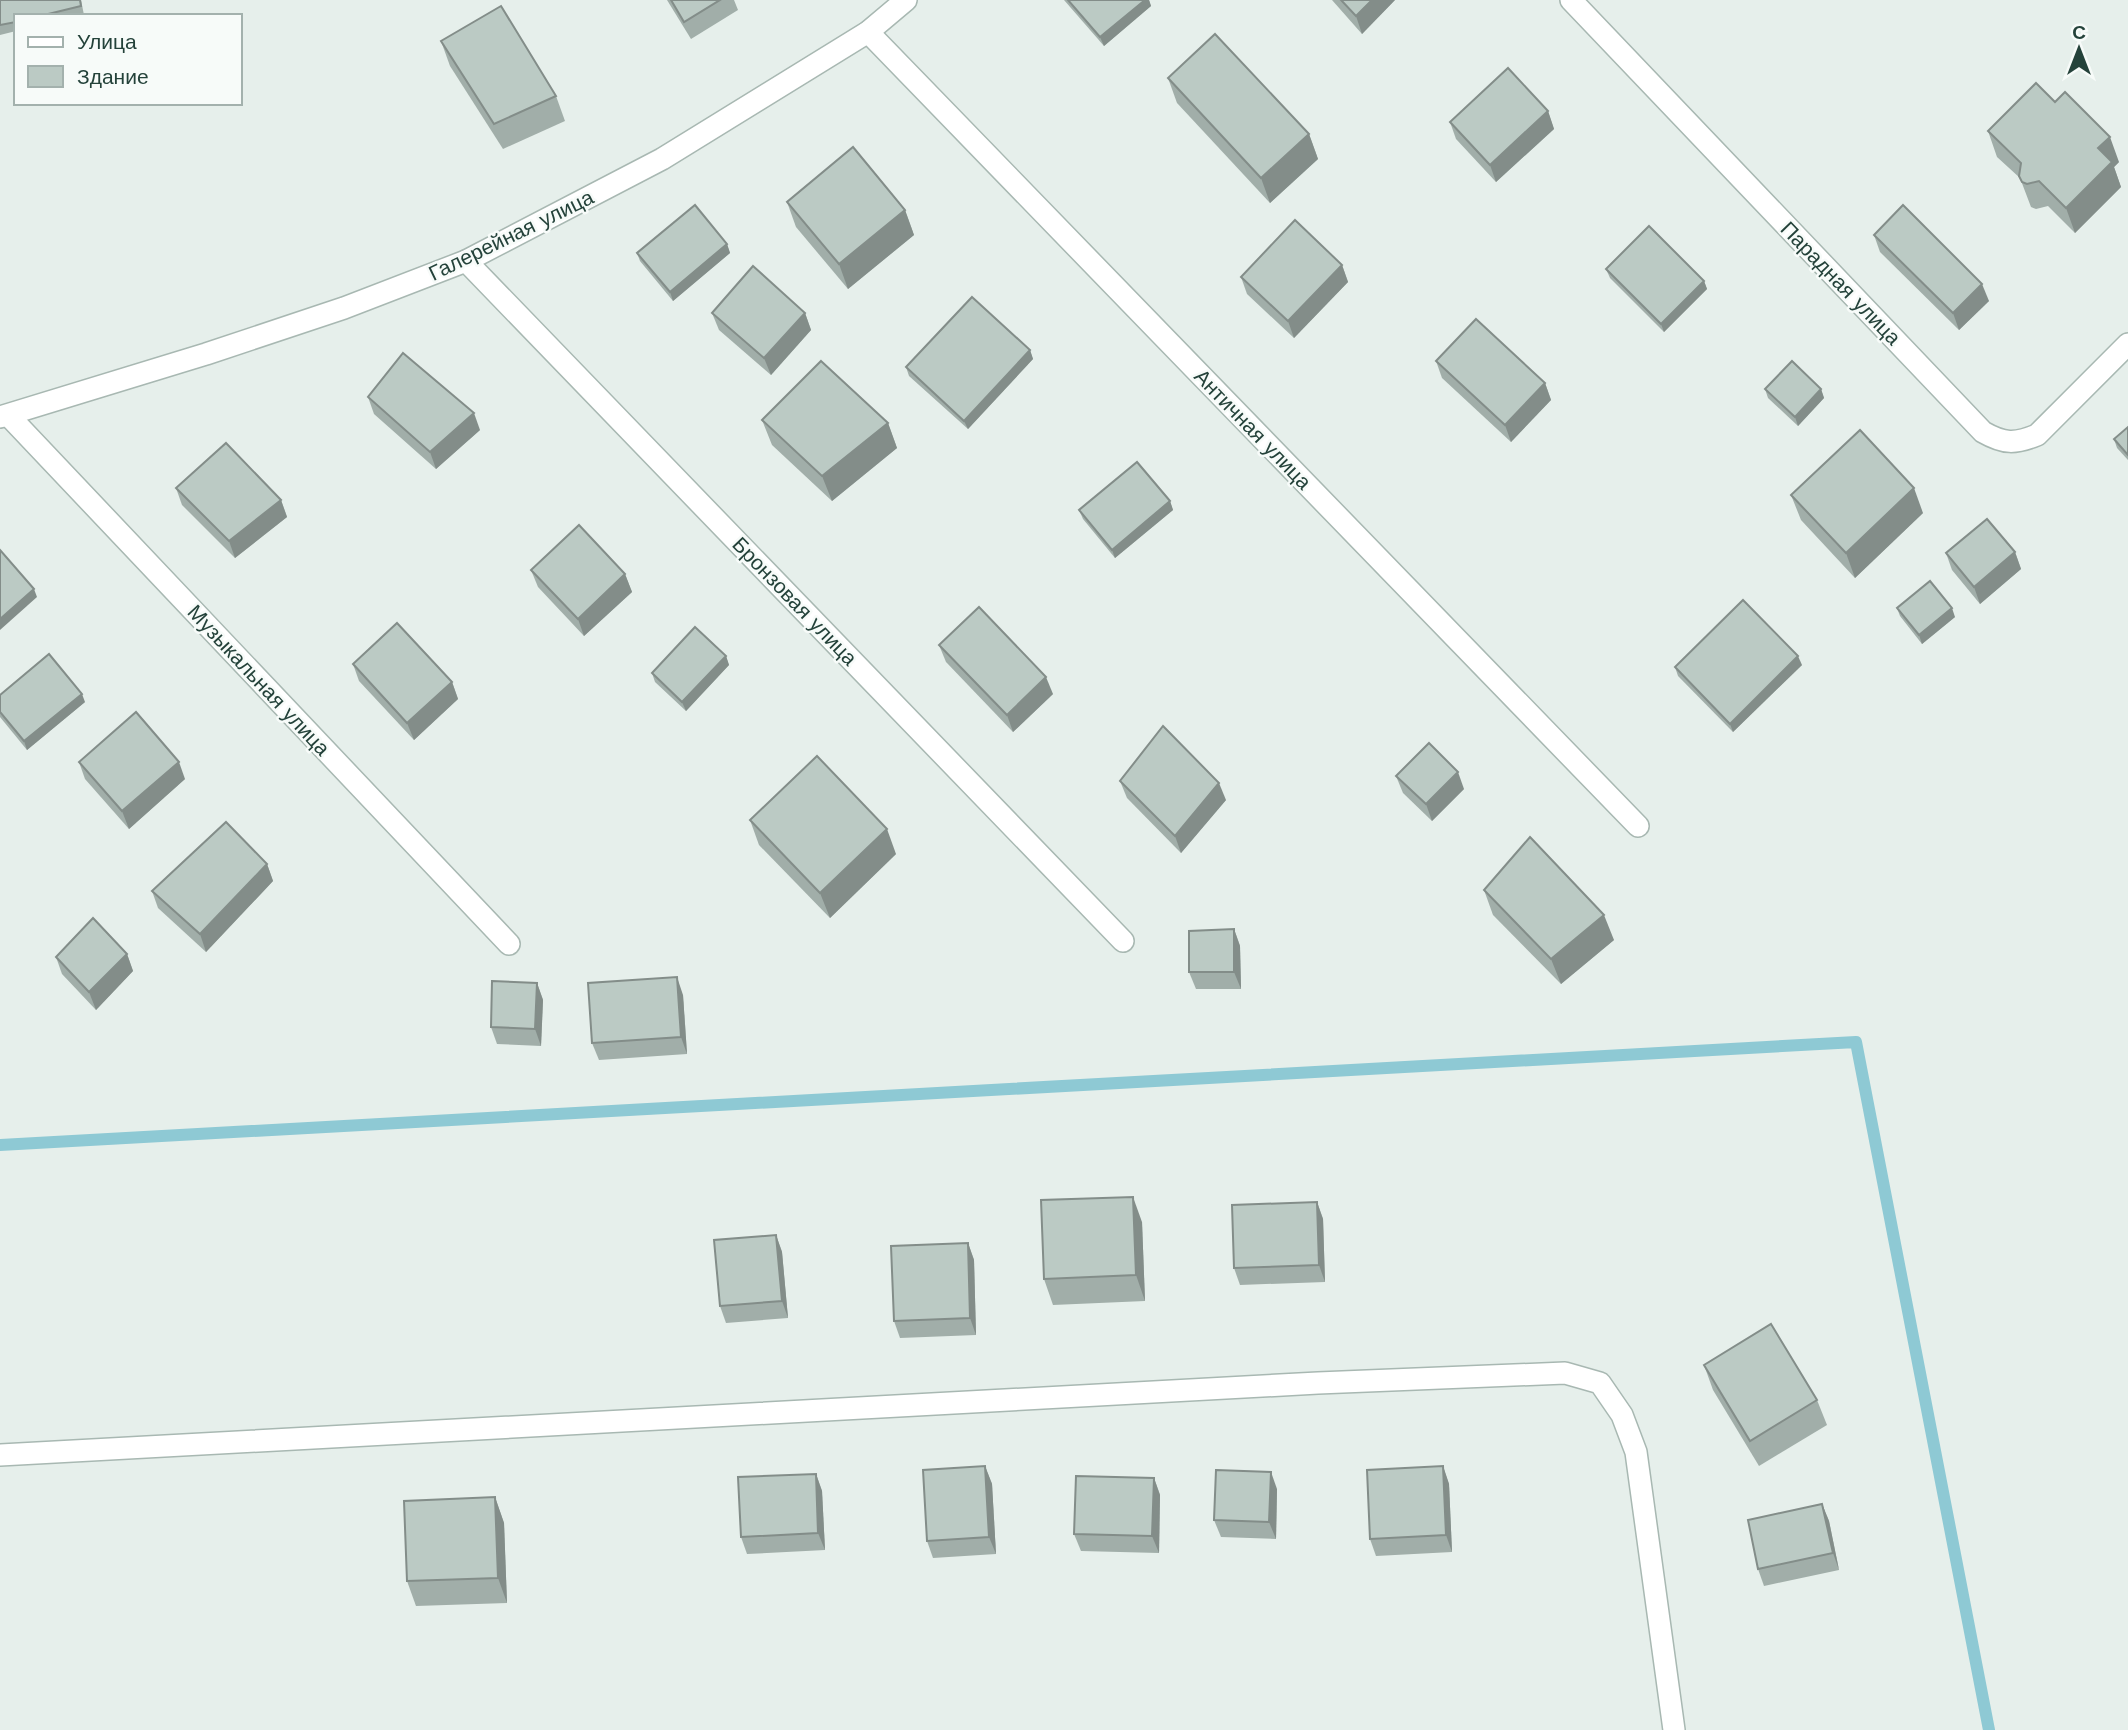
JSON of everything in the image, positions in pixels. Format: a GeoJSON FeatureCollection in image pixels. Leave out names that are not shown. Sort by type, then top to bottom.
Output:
{"type":"FeatureCollection","features":[{"type":"Feature","properties":{"kind":"street","name":"Галерейная улица"},"geometry":{"type":"LineString","coordinates":[[4,416],[344,308],[466,261],[662,159],[868,32],[906,0]]}},
{"type":"Feature","properties":{"kind":"street","name":"Парадная улица"},"geometry":{"type":"LineString","coordinates":[[1571,0],[1983,432],[2007,442],[2037,435],[2128,344]]}},
{"type":"Feature","properties":{"kind":"street","name":"Античная улица"},"geometry":{"type":"LineString","coordinates":[[868,32],[1638,826]]}},
{"type":"Feature","properties":{"kind":"street","name":"Бронзовая улица"},"geometry":{"type":"LineString","coordinates":[[466,261],[1123,941]]}},
{"type":"Feature","properties":{"kind":"street","name":"Музыкальная улица"},"geometry":{"type":"LineString","coordinates":[[4,416],[509,944]]}},
{"type":"Feature","properties":{"kind":"street"},"geometry":{"type":"LineString","coordinates":[[0,1455],[1304,1383],[1565,1373],[1600,1383],[1622,1415],[1636,1452],[1674,1730]]}},
{"type":"Feature","properties":{"kind":"building"},"geometry":{"type":"Polygon","coordinates":[[[0,0],[80,0],[81,6],[48,14],[14,14],[14,22],[0,25],[0,0]]]}},
{"type":"Feature","properties":{"kind":"building"},"geometry":{"type":"Polygon","coordinates":[[[671,0],[720,0],[684,22],[671,0]]]}},
{"type":"Feature","properties":{"kind":"building"},"geometry":{"type":"Polygon","coordinates":[[[1068,0],[1145,0],[1100,37],[1068,0]]]}},
{"type":"Feature","properties":{"kind":"building"},"geometry":{"type":"Polygon","coordinates":[[[1341,0],[1372,0],[1356,16],[1341,0]]]}},
{"type":"Feature","properties":{"kind":"building"},"geometry":{"type":"Polygon","coordinates":[[[501,6],[556,96],[494,124],[441,41],[501,6]]]}},
{"type":"Feature","properties":{"kind":"building"},"geometry":{"type":"Polygon","coordinates":[[[1215,34],[1309,134],[1261,178],[1168,78],[1215,34]]]}},
{"type":"Feature","properties":{"kind":"building"},"geometry":{"type":"Polygon","coordinates":[[[1508,68],[1548,111],[1490,165],[1450,122],[1508,68]]]}},
{"type":"Feature","properties":{"kind":"building"},"geometry":{"type":"Polygon","coordinates":[[[2036,83],[2055,102],[2065,92],[2110,137],[2098,148],[2112,162],[2066,208],[2039,181],[2027,184],[2022,182],[2019,176],[2021,163],[1988,131],[2036,83]]]}},
{"type":"Feature","properties":{"kind":"building"},"geometry":{"type":"Polygon","coordinates":[[[853,147],[905,210],[839,264],[787,202],[853,147]]]}},
{"type":"Feature","properties":{"kind":"building"},"geometry":{"type":"Polygon","coordinates":[[[695,205],[727,244],[670,292],[637,253],[695,205]]]}},
{"type":"Feature","properties":{"kind":"building"},"geometry":{"type":"Polygon","coordinates":[[[1903,205],[1982,284],[1953,313],[1874,235],[1903,205]]]}},
{"type":"Feature","properties":{"kind":"building"},"geometry":{"type":"Polygon","coordinates":[[[1295,220],[1342,265],[1288,321],[1241,277],[1295,220]]]}},
{"type":"Feature","properties":{"kind":"building"},"geometry":{"type":"Polygon","coordinates":[[[1649,226],[1704,281],[1661,324],[1606,269],[1649,226]]]}},
{"type":"Feature","properties":{"kind":"building"},"geometry":{"type":"Polygon","coordinates":[[[753,266],[805,313],[764,358],[712,313],[753,266]]]}},
{"type":"Feature","properties":{"kind":"building"},"geometry":{"type":"Polygon","coordinates":[[[972,297],[1030,350],[964,421],[906,367],[972,297]]]}},
{"type":"Feature","properties":{"kind":"building"},"geometry":{"type":"Polygon","coordinates":[[[1476,319],[1545,383],[1505,425],[1436,361],[1476,319]]]}},
{"type":"Feature","properties":{"kind":"building"},"geometry":{"type":"Polygon","coordinates":[[[403,353],[474,413],[430,452],[368,397],[403,353]]]}},
{"type":"Feature","properties":{"kind":"building"},"geometry":{"type":"Polygon","coordinates":[[[821,361],[888,423],[822,476],[762,420],[821,361]]]}},
{"type":"Feature","properties":{"kind":"building"},"geometry":{"type":"Polygon","coordinates":[[[1792,361],[1821,389],[1795,417],[1765,389],[1792,361]]]}},
{"type":"Feature","properties":{"kind":"building"},"geometry":{"type":"Polygon","coordinates":[[[2128,427],[2128,455],[2114,439],[2128,427]]]}},
{"type":"Feature","properties":{"kind":"building"},"geometry":{"type":"Polygon","coordinates":[[[1860,430],[1914,488],[1846,553],[1791,495],[1860,430]]]}},
{"type":"Feature","properties":{"kind":"building"},"geometry":{"type":"Polygon","coordinates":[[[226,443],[281,500],[229,541],[176,488],[226,443]]]}},
{"type":"Feature","properties":{"kind":"building"},"geometry":{"type":"Polygon","coordinates":[[[1137,462],[1170,501],[1112,550],[1079,510],[1137,462]]]}},
{"type":"Feature","properties":{"kind":"building"},"geometry":{"type":"Polygon","coordinates":[[[1987,519],[2015,552],[1974,587],[1946,553],[1987,519]]]}},
{"type":"Feature","properties":{"kind":"building"},"geometry":{"type":"Polygon","coordinates":[[[579,525],[625,574],[578,619],[531,570],[579,525]]]}},
{"type":"Feature","properties":{"kind":"building"},"geometry":{"type":"Polygon","coordinates":[[[0,550],[34,589],[0,619],[0,550]]]}},
{"type":"Feature","properties":{"kind":"building"},"geometry":{"type":"Polygon","coordinates":[[[1930,581],[1952,608],[1919,635],[1897,608],[1930,581]]]}},
{"type":"Feature","properties":{"kind":"building"},"geometry":{"type":"Polygon","coordinates":[[[1743,600],[1798,656],[1730,724],[1675,667],[1743,600]]]}},
{"type":"Feature","properties":{"kind":"building"},"geometry":{"type":"Polygon","coordinates":[[[979,607],[1046,677],[1007,715],[939,645],[979,607]]]}},
{"type":"Feature","properties":{"kind":"building"},"geometry":{"type":"Polygon","coordinates":[[[397,623],[452,682],[407,723],[353,664],[397,623]]]}},
{"type":"Feature","properties":{"kind":"building"},"geometry":{"type":"Polygon","coordinates":[[[695,627],[726,656],[682,702],[652,673],[695,627]]]}},
{"type":"Feature","properties":{"kind":"building"},"geometry":{"type":"Polygon","coordinates":[[[49,654],[82,694],[24,741],[0,712],[0,695],[49,654]]]}},
{"type":"Feature","properties":{"kind":"building"},"geometry":{"type":"Polygon","coordinates":[[[136,712],[179,762],[122,811],[79,762],[136,712]]]}},
{"type":"Feature","properties":{"kind":"building"},"geometry":{"type":"Polygon","coordinates":[[[1163,726],[1219,783],[1175,836],[1120,781],[1163,726]]]}},
{"type":"Feature","properties":{"kind":"building"},"geometry":{"type":"Polygon","coordinates":[[[1429,743],[1458,772],[1426,804],[1396,776],[1429,743]]]}},
{"type":"Feature","properties":{"kind":"building"},"geometry":{"type":"Polygon","coordinates":[[[817,756],[887,829],[820,893],[750,820],[817,756]]]}},
{"type":"Feature","properties":{"kind":"building"},"geometry":{"type":"Polygon","coordinates":[[[226,822],[267,864],[200,934],[152,891],[226,822]]]}},
{"type":"Feature","properties":{"kind":"building"},"geometry":{"type":"Polygon","coordinates":[[[1530,837],[1604,915],[1551,959],[1484,890],[1530,837]]]}},
{"type":"Feature","properties":{"kind":"building"},"geometry":{"type":"Polygon","coordinates":[[[93,918],[127,954],[89,992],[56,957],[93,918]]]}},
{"type":"Feature","properties":{"kind":"building"},"geometry":{"type":"Polygon","coordinates":[[[1234,929],[1234,972],[1189,972],[1189,931],[1234,929]]]}},
{"type":"Feature","properties":{"kind":"building"},"geometry":{"type":"Polygon","coordinates":[[[677,977],[681,1037],[592,1043],[588,983],[677,977]]]}},
{"type":"Feature","properties":{"kind":"building"},"geometry":{"type":"Polygon","coordinates":[[[492,981],[537,983],[535,1029],[491,1027],[492,981]]]}},
{"type":"Feature","properties":{"kind":"building"},"geometry":{"type":"Polygon","coordinates":[[[1133,1197],[1136,1275],[1044,1279],[1041,1200],[1133,1197]]]}},
{"type":"Feature","properties":{"kind":"building"},"geometry":{"type":"Polygon","coordinates":[[[1317,1202],[1319,1265],[1234,1268],[1232,1205],[1317,1202]]]}},
{"type":"Feature","properties":{"kind":"building"},"geometry":{"type":"Polygon","coordinates":[[[776,1235],[782,1301],[720,1306],[714,1240],[776,1235]]]}},
{"type":"Feature","properties":{"kind":"building"},"geometry":{"type":"Polygon","coordinates":[[[968,1243],[970,1318],[894,1321],[891,1246],[968,1243]]]}},
{"type":"Feature","properties":{"kind":"building"},"geometry":{"type":"Polygon","coordinates":[[[1771,1324],[1817,1400],[1750,1441],[1704,1365],[1771,1324]]]}},
{"type":"Feature","properties":{"kind":"building"},"geometry":{"type":"Polygon","coordinates":[[[985,1466],[989,1537],[927,1541],[923,1470],[985,1466]]]}},
{"type":"Feature","properties":{"kind":"building"},"geometry":{"type":"Polygon","coordinates":[[[1443,1466],[1446,1535],[1370,1539],[1367,1470],[1443,1466]]]}},
{"type":"Feature","properties":{"kind":"building"},"geometry":{"type":"Polygon","coordinates":[[[1216,1470],[1271,1472],[1269,1522],[1214,1520],[1216,1470]]]}},
{"type":"Feature","properties":{"kind":"building"},"geometry":{"type":"Polygon","coordinates":[[[816,1474],[818,1533],[741,1537],[738,1477],[816,1474]]]}},
{"type":"Feature","properties":{"kind":"building"},"geometry":{"type":"Polygon","coordinates":[[[1076,1476],[1154,1478],[1152,1536],[1074,1534],[1076,1476]]]}},
{"type":"Feature","properties":{"kind":"building"},"geometry":{"type":"Polygon","coordinates":[[[495,1497],[498,1578],[407,1581],[404,1501],[495,1497]]]}},
{"type":"Feature","properties":{"kind":"building"},"geometry":{"type":"Polygon","coordinates":[[[1822,1504],[1833,1553],[1758,1569],[1748,1520],[1822,1504]]]}},
{"type":"Feature","properties":{"kind":"waterway"},"geometry":{"type":"LineString","coordinates":[[0,1145],[1856,1042],[1989,1730]]}}]}
